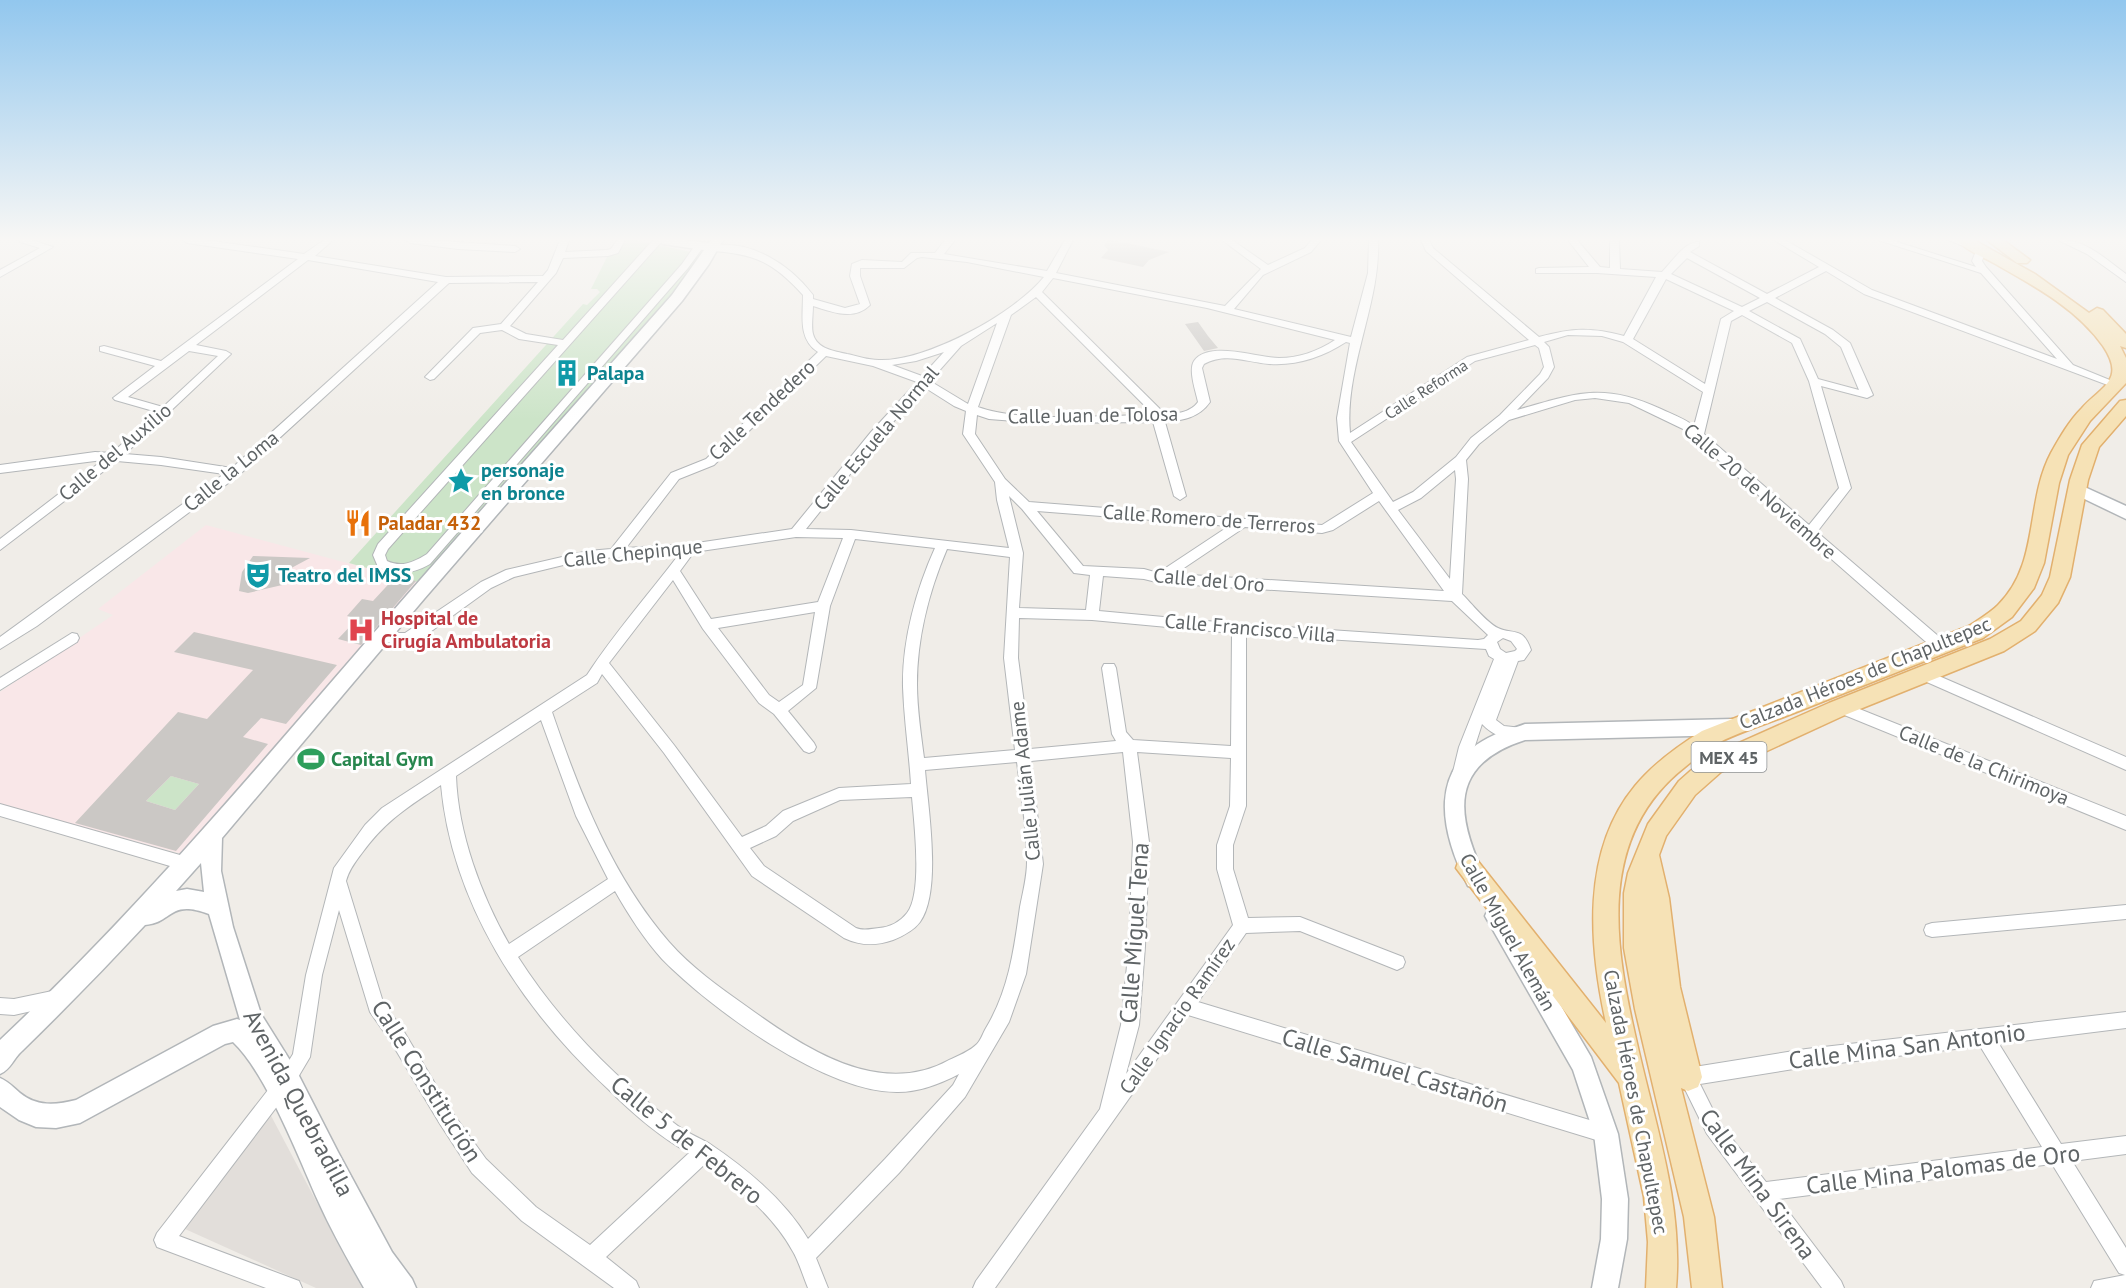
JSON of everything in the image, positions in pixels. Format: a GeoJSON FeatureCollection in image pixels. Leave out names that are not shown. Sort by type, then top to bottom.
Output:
{"type":"FeatureCollection","features":[{"type":"Feature","properties":{"kind":"main road"},"geometry":{"type":"LineString","coordinates":[[2064,300],[2082,313],[2118,357],[2122,368],[2122,395]]}},
{"type":"Feature","properties":{"kind":"main road"},"geometry":{"type":"LineString","coordinates":[[2080,300],[2092,308],[2126,343]]}},
{"type":"Feature","properties":{"kind":"main road","name":"Calzada Héroes de Chapultepec"},"geometry":{"type":"LineString","coordinates":[[1707,1288],[1700,1217],[1640,972],[1636,904],[1640,873],[1656,831],[1676,801],[1713,765],[2015,636],[2038,616],[2051,598],[2060,577],[2083,464],[2091,445],[2122,395]]}},
{"type":"Feature","properties":{"kind":"main road","name":"Calzada Héroes de Chapultepec"},"geometry":{"type":"LineString","coordinates":[[1661,1288],[1664,1246],[1659,1197],[1610,975],[1606,932],[1605,904],[1616,843],[1626,819],[1652,782],[1692,748],[1733,727],[1976,632],[2003,615],[2019,596],[2033,573],[2050,479],[2067,439],[2086,413],[2122,395]]}},
{"type":"Feature","properties":{"kind":"main road"},"geometry":{"type":"LineString","coordinates":[[1646,854],[1657,898],[1667,987],[1688,1077]]}},
{"type":"Feature","properties":{"kind":"main road"},"geometry":{"type":"LineString","coordinates":[[1468,868],[1632,1079]]}},
{"type":"Feature","properties":{"kind":"street"},"geometry":{"type":"LineString","coordinates":[[166,411],[119,398],[248,300]]}},
{"type":"Feature","properties":{"kind":"street","name":"Calle la Loma"},"geometry":{"type":"LineString","coordinates":[[0,644],[235,472],[424,300]]}},
{"type":"Feature","properties":{"kind":"street"},"geometry":{"type":"LineString","coordinates":[[504,327],[528,300]]}},
{"type":"Feature","properties":{"kind":"street"},"geometry":{"type":"LineString","coordinates":[[604,300],[382,547],[379,555],[382,564],[392,569],[407,569],[431,557],[656,300]]}},
{"type":"Feature","properties":{"kind":"street"},"geometry":{"type":"LineString","coordinates":[[0,1062],[7,1049],[92,969],[213,836],[381,637],[675,300]]}},
{"type":"Feature","properties":{"kind":"street"},"geometry":{"type":"LineString","coordinates":[[864,300],[865,305],[858,311],[850,313],[808,301],[808,334],[815,346],[824,352],[876,363],[912,358],[957,344],[1025,300]]}},
{"type":"Feature","properties":{"kind":"street"},"geometry":{"type":"LineString","coordinates":[[1045,300],[1156,411],[1180,496]]}},
{"type":"Feature","properties":{"kind":"street"},"geometry":{"type":"LineString","coordinates":[[1180,300],[1228,309],[1356,341]]}},
{"type":"Feature","properties":{"kind":"street"},"geometry":{"type":"LineString","coordinates":[[1228,309],[1236,300]]}},
{"type":"Feature","properties":{"kind":"street"},"geometry":{"type":"LineString","coordinates":[[1366,300],[1356,341],[1343,418],[1346,441],[1364,472],[1455,596],[1493,639],[1494,652],[1507,658],[1522,654],[1524,650],[1521,642],[1512,635],[1493,639]]}},
{"type":"Feature","properties":{"kind":"street"},"geometry":{"type":"LineString","coordinates":[[1489,300],[1544,347],[1549,367],[1544,376],[1505,417]]}},
{"type":"Feature","properties":{"kind":"street"},"geometry":{"type":"LineString","coordinates":[[1627,340],[1649,300]]}},
{"type":"Feature","properties":{"kind":"street"},"geometry":{"type":"LineString","coordinates":[[1719,300],[1796,341],[1814,381],[1845,488],[1810,533]]}},
{"type":"Feature","properties":{"kind":"street"},"geometry":{"type":"LineString","coordinates":[[1698,434],[1726,319],[1758,300]]}},
{"type":"Feature","properties":{"kind":"street"},"geometry":{"type":"LineString","coordinates":[[1773,300],[1829,332],[1846,345],[1867,395],[1814,381]]}},
{"type":"Feature","properties":{"kind":"street"},"geometry":{"type":"LineString","coordinates":[[1889,300],[2070,367],[2122,395]]}},
{"type":"Feature","properties":{"kind":"street"},"geometry":{"type":"LineString","coordinates":[[2010,300],[2070,367]]}},
{"type":"Feature","properties":{"kind":"street"},"geometry":{"type":"LineString","coordinates":[[1001,482],[969,434],[972,409],[1006,313]]}},
{"type":"Feature","properties":{"kind":"street"},"geometry":{"type":"LineString","coordinates":[[429,377],[477,330],[489,327],[504,327],[522,337],[565,343]]}},
{"type":"Feature","properties":{"kind":"street","name":"Calle Reforma"},"geometry":{"type":"LineString","coordinates":[[1346,441],[1472,359],[1536,340],[1577,332],[1602,333],[1627,340],[1708,391]]}},
{"type":"Feature","properties":{"kind":"street","name":"Calle Juan de Tolosa"},"geometry":{"type":"LineString","coordinates":[[876,363],[923,381],[958,404],[989,415],[1012,418],[1178,417],[1199,409],[1204,402],[1197,368],[1199,362],[1212,354],[1231,353],[1253,359],[1279,361],[1306,358],[1328,350],[1344,339]]}},
{"type":"Feature","properties":{"kind":"street","name":"Calle Escuela Normal"},"geometry":{"type":"LineString","coordinates":[[796,533],[875,435],[957,344]]}},
{"type":"Feature","properties":{"kind":"street","name":"Calle del Auxilio"},"geometry":{"type":"LineString","coordinates":[[0,546],[115,457],[226,354],[187,347]]}},
{"type":"Feature","properties":{"kind":"street"},"geometry":{"type":"LineString","coordinates":[[104,349],[163,365]]}},
{"type":"Feature","properties":{"kind":"street","name":"Calle Tendedero"},"geometry":{"type":"LineString","coordinates":[[615,553],[675,476],[710,462],[824,352]]}},
{"type":"Feature","properties":{"kind":"street","name":"Calle 20 de Noviembre"},"geometry":{"type":"LineString","coordinates":[[1392,508],[1417,495],[1460,460],[1475,441],[1505,417],[1574,397],[1608,396],[1646,405],[1688,426],[1698,434],[1939,645]]}},
{"type":"Feature","properties":{"kind":"street"},"geometry":{"type":"LineString","coordinates":[[0,469],[95,456],[161,461],[235,472]]}},
{"type":"Feature","properties":{"kind":"street"},"geometry":{"type":"LineString","coordinates":[[1455,596],[1462,479],[1460,460]]}},
{"type":"Feature","properties":{"kind":"street","name":"Calle del Oro"},"geometry":{"type":"LineString","coordinates":[[1001,482],[1026,506],[1079,570],[1144,574],[1160,578],[1455,596]]}},
{"type":"Feature","properties":{"kind":"street","name":"Calle Julián Adame"},"geometry":{"type":"LineString","coordinates":[[804,1257],[892,1166],[959,1091],[1003,1016],[1018,974],[1032,895],[1034,854],[1011,658],[1017,553],[1001,482]]}},
{"type":"Feature","properties":{"kind":"street"},"geometry":{"type":"LineString","coordinates":[[2078,489],[2126,513]]}},
{"type":"Feature","properties":{"kind":"street","name":"Calle Romero de Terreros"},"geometry":{"type":"LineString","coordinates":[[1026,506],[1322,529],[1382,494]]}},
{"type":"Feature","properties":{"kind":"street"},"geometry":{"type":"LineString","coordinates":[[1160,578],[1244,522]]}},
{"type":"Feature","properties":{"kind":"street"},"geometry":{"type":"LineString","coordinates":[[796,533],[851,534],[1017,553]]}},
{"type":"Feature","properties":{"kind":"street","name":"Calle Chepinque"},"geometry":{"type":"LineString","coordinates":[[381,637],[407,638],[421,631],[486,585],[511,573],[588,555],[690,548],[796,533]]}},
{"type":"Feature","properties":{"kind":"street"},"geometry":{"type":"LineString","coordinates":[[778,710],[809,688],[823,606],[851,534]]}},
{"type":"Feature","properties":{"kind":"street"},"geometry":{"type":"LineString","coordinates":[[602,664],[669,749],[758,871],[850,933],[859,937],[886,935],[899,930],[914,917],[922,896],[924,845],[910,685],[914,639],[932,572],[944,543]]}},
{"type":"Feature","properties":{"kind":"street"},"geometry":{"type":"LineString","coordinates":[[292,1288],[164,1240],[301,1057],[314,975],[342,868],[387,813],[592,679],[612,648],[648,606],[690,548]]}},
{"type":"Feature","properties":{"kind":"street"},"geometry":{"type":"LineString","coordinates":[[674,571],[708,625],[764,699],[778,710],[809,747]]}},
{"type":"Feature","properties":{"kind":"street"},"geometry":{"type":"LineString","coordinates":[[1092,615],[1097,572]]}},
{"type":"Feature","properties":{"kind":"street"},"geometry":{"type":"LineString","coordinates":[[708,625],[823,606]]}},
{"type":"Feature","properties":{"kind":"street","name":"Calle Francisco Villa"},"geometry":{"type":"LineString","coordinates":[[1012,613],[1092,615],[1239,629],[1478,645],[1493,639]]}},
{"type":"Feature","properties":{"kind":"street","name":"Calle Ignacio Ramírez"},"geometry":{"type":"LineString","coordinates":[[983,1288],[1242,926],[1225,869],[1226,845],[1238,806],[1239,629]]}},
{"type":"Feature","properties":{"kind":"street"},"geometry":{"type":"LineString","coordinates":[[0,685],[72,638]]}},
{"type":"Feature","properties":{"kind":"street"},"geometry":{"type":"LineString","coordinates":[[1507,658],[1488,722],[1501,732],[1733,727]]}},
{"type":"Feature","properties":{"kind":"street","name":"Calle Miguel Alemán"},"geometry":{"type":"LineString","coordinates":[[1507,658],[1466,747],[1452,804],[1456,830],[1468,868],[1583,1065],[1606,1134],[1615,1199],[1614,1239],[1605,1288]]}},
{"type":"Feature","properties":{"kind":"street","name":"Calle Miguel Tena"},"geometry":{"type":"LineString","coordinates":[[1105,1118],[1130,1024],[1137,946],[1141,842],[1129,746],[1119,734],[1109,668]]}},
{"type":"Feature","properties":{"kind":"street"},"geometry":{"type":"LineString","coordinates":[[1925,675],[2126,764]]}},
{"type":"Feature","properties":{"kind":"street","name":"Calle de la Chirimoya"},"geometry":{"type":"LineString","coordinates":[[1842,708],[2126,823]]}},
{"type":"Feature","properties":{"kind":"street"},"geometry":{"type":"LineString","coordinates":[[544,709],[572,790],[616,880],[669,954],[741,1014],[797,1051],[823,1064],[866,1080],[907,1083],[942,1074],[984,1049]]}},
{"type":"Feature","properties":{"kind":"street"},"geometry":{"type":"LineString","coordinates":[[1456,784],[1463,770],[1475,757],[1499,741],[1525,732]]}},
{"type":"Feature","properties":{"kind":"street"},"geometry":{"type":"LineString","coordinates":[[917,765],[1129,746],[1238,752]]}},
{"type":"Feature","properties":{"kind":"street","name":"Calle 5 de Febrero"},"geometry":{"type":"LineString","coordinates":[[448,772],[448,790],[455,832],[476,889],[507,955],[531,991],[573,1042],[618,1086],[670,1131],[704,1152],[765,1200],[797,1238],[818,1288]]}},
{"type":"Feature","properties":{"kind":"street"},"geometry":{"type":"LineString","coordinates":[[739,846],[771,831],[788,816],[839,794],[919,790]]}},
{"type":"Feature","properties":{"kind":"street"},"geometry":{"type":"LineString","coordinates":[[0,810],[187,864],[197,871],[222,927]]}},
{"type":"Feature","properties":{"kind":"street","name":"Avenida Quebradilla"},"geometry":{"type":"LineString","coordinates":[[213,836],[211,871],[222,927],[251,1018],[283,1084],[349,1237],[378,1288]]}},
{"type":"Feature","properties":{"kind":"street"},"geometry":{"type":"LineString","coordinates":[[507,955],[616,880]]}},
{"type":"Feature","properties":{"kind":"street","name":"Calle Constitución"},"geometry":{"type":"LineString","coordinates":[[339,881],[376,1006],[479,1166],[529,1214],[629,1288]]}},
{"type":"Feature","properties":{"kind":"street"},"geometry":{"type":"LineString","coordinates":[[126,932],[157,909],[175,900],[200,898],[211,905]]}},
{"type":"Feature","properties":{"kind":"street"},"geometry":{"type":"LineString","coordinates":[[1932,930],[2126,912]]}},
{"type":"Feature","properties":{"kind":"street"},"geometry":{"type":"LineString","coordinates":[[1242,926],[1299,924],[1397,962]]}},
{"type":"Feature","properties":{"kind":"street"},"geometry":{"type":"LineString","coordinates":[[0,1006],[14,1007],[59,998]]}},
{"type":"Feature","properties":{"kind":"street","name":"Calle Samuel Castañón"},"geometry":{"type":"LineString","coordinates":[[1184,1006],[1606,1134]]}},
{"type":"Feature","properties":{"kind":"street","name":"Calle Mina San Antonio"},"geometry":{"type":"LineString","coordinates":[[1688,1077],[1806,1058],[2126,1020]]}},
{"type":"Feature","properties":{"kind":"street","name":"Avenida Quebradilla"},"geometry":{"type":"LineString","coordinates":[[0,1090],[9,1101],[31,1115],[45,1118],[63,1116],[80,1111],[221,1034],[237,1030],[283,1084],[329,1161],[383,1261],[403,1288]]}},
{"type":"Feature","properties":{"kind":"street"},"geometry":{"type":"LineString","coordinates":[[1984,1036],[2126,1266]]}},
{"type":"Feature","properties":{"kind":"street","name":"Calle Mina Sirena"},"geometry":{"type":"LineString","coordinates":[[1688,1077],[1713,1128],[1834,1288]]}},
{"type":"Feature","properties":{"kind":"street","name":"Calle Mina Palomas de Oro"},"geometry":{"type":"LineString","coordinates":[[1761,1192],[2126,1145]]}},
{"type":"Feature","properties":{"kind":"street"},"geometry":{"type":"LineString","coordinates":[[590,1259],[704,1152]]}},
{"type":"Feature","properties":{"kind":"street"},"geometry":{"type":"LineString","coordinates":[[2102,1288],[2126,1285]]}},
{"type":"Feature","properties":{"kind":"shaded area"},"geometry":{"type":"Polygon","coordinates":[[[206,525],[418,582],[186,855],[0,804],[0,692],[113,615],[98,609],[206,525]]]}},
{"type":"Feature","properties":{"kind":"shaded area"},"geometry":{"type":"Polygon","coordinates":[[[268,1110],[362,1288],[316,1288],[185,1229],[268,1110]]]}},
{"type":"Feature","properties":{"kind":"green space"},"geometry":{"type":"Polygon","coordinates":[[[592,300],[666,300],[418,582],[349,563],[583,304],[587,305],[592,300]]]}},
{"type":"Feature","properties":{"kind":"green space"},"geometry":{"type":"Polygon","coordinates":[[[171,776],[199,784],[175,810],[146,801],[171,776]]]}},
{"type":"Feature","properties":{"kind":"building"},"geometry":{"type":"Polygon","coordinates":[[[1198,322],[1218,348],[1204,351],[1185,324],[1198,322]]]}},
{"type":"Feature","properties":{"kind":"building","name":"Teatro del IMSS"},"geometry":{"type":"Polygon","coordinates":[[[253,556],[310,558],[282,573],[304,580],[248,593],[239,591],[242,572],[253,556]]]}},
{"type":"Feature","properties":{"kind":"building","name":"Hospital de Cirugía Ambulatoria"},"geometry":{"type":"Polygon","coordinates":[[[396,576],[416,581],[361,645],[338,639],[357,619],[347,616],[362,599],[373,601],[396,576]]]}},
{"type":"Feature","properties":{"kind":"building"},"geometry":{"type":"Polygon","coordinates":[[[194,632],[337,665],[286,724],[261,718],[243,737],[268,744],[176,851],[75,823],[178,712],[207,719],[253,670],[174,652],[194,632]],[[171,776],[146,801],[175,810],[199,784],[171,776]]]}},
{"type":"Feature","properties":{"kind":"place","name":"Palapa"},"geometry":{"type":"Point","coordinates":[567,373]}},
{"type":"Feature","properties":{"kind":"place","name":"personaje en bronce"},"geometry":{"type":"Point","coordinates":[461,481]}},
{"type":"Feature","properties":{"kind":"place","name":"Paladar 432"},"geometry":{"type":"Point","coordinates":[358,523]}},
{"type":"Feature","properties":{"kind":"place","name":"Teatro del IMSS"},"geometry":{"type":"Point","coordinates":[258,575]}},
{"type":"Feature","properties":{"kind":"place","name":"Hospital de Cirugía Ambulatoria"},"geometry":{"type":"Point","coordinates":[361,630]}},
{"type":"Feature","properties":{"kind":"place","name":"Capital Gym"},"geometry":{"type":"Point","coordinates":[311,759]}}]}
